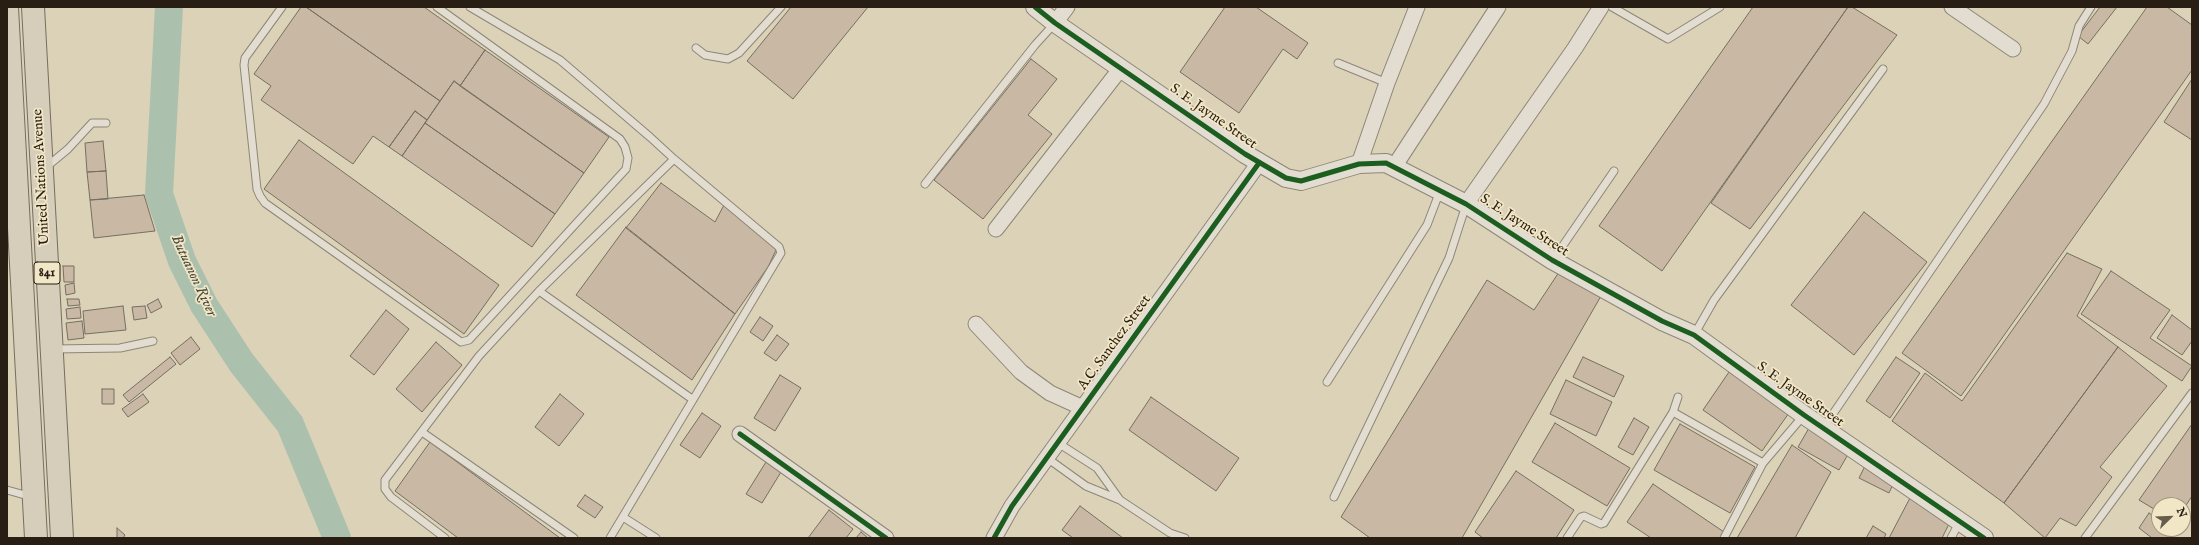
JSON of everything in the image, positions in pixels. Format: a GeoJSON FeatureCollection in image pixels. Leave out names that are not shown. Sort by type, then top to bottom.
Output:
{"type":"FeatureCollection","features":[{"type":"Feature","properties":{"kind":"main road","name":"United Nations Avenue"},"geometry":{"type":"LineString","coordinates":[[33,7],[62,538]]}},
{"type":"Feature","properties":{"kind":"main road","name":"United Nations Avenue"},"geometry":{"type":"LineString","coordinates":[[7,8],[36,538]]}},
{"type":"Feature","properties":{"kind":"street","name":"S. E. Jayme Street"},"geometry":{"type":"LineString","coordinates":[[1035,7],[1055,23],[1259,163],[1286,178],[1301,181],[1359,164],[1386,163],[1466,204],[1552,260],[1662,321],[1694,335],[1804,415],[1824,427],[1955,530],[1984,538]]}},
{"type":"Feature","properties":{"kind":"street"},"geometry":{"type":"LineString","coordinates":[[1055,23],[1068,7]]}},
{"type":"Feature","properties":{"kind":"street"},"geometry":{"type":"LineString","coordinates":[[1359,164],[1387,83],[1417,7]]}},
{"type":"Feature","properties":{"kind":"street"},"geometry":{"type":"LineString","coordinates":[[1394,167],[1498,7]]}},
{"type":"Feature","properties":{"kind":"street"},"geometry":{"type":"LineString","coordinates":[[1466,204],[1576,48],[1601,7]]}},
{"type":"Feature","properties":{"kind":"street"},"geometry":{"type":"LineString","coordinates":[[1952,7],[2013,49]]}},
{"type":"Feature","properties":{"kind":"street"},"geometry":{"type":"LineString","coordinates":[[996,229],[1121,68]]}},
{"type":"Feature","properties":{"kind":"street","name":"A.C. Sanchez Street"},"geometry":{"type":"LineString","coordinates":[[996,537],[1012,506],[1259,163]]}},
{"type":"Feature","properties":{"kind":"street"},"geometry":{"type":"LineString","coordinates":[[976,324],[1021,372],[1050,394],[1083,408]]}},
{"type":"Feature","properties":{"kind":"street"},"geometry":{"type":"LineString","coordinates":[[740,434],[886,538]]}},
{"type":"Feature","properties":{"kind":"lane"},"geometry":{"type":"LineString","coordinates":[[282,7],[245,58],[244,65],[257,189],[260,196],[265,204],[461,342],[469,340],[626,169],[628,158],[625,147],[620,138],[437,7]]}},
{"type":"Feature","properties":{"kind":"lane"},"geometry":{"type":"LineString","coordinates":[[470,7],[560,60],[781,250],[610,538]]}},
{"type":"Feature","properties":{"kind":"lane"},"geometry":{"type":"LineString","coordinates":[[696,48],[706,55],[728,59],[739,53],[781,7]]}},
{"type":"Feature","properties":{"kind":"lane"},"geometry":{"type":"LineString","coordinates":[[1612,7],[1668,39],[1720,7]]}},
{"type":"Feature","properties":{"kind":"lane"},"geometry":{"type":"LineString","coordinates":[[1824,427],[2044,104],[2072,51],[2079,26],[2091,7]]}},
{"type":"Feature","properties":{"kind":"lane"},"geometry":{"type":"LineString","coordinates":[[925,184],[1055,23]]}},
{"type":"Feature","properties":{"kind":"lane"},"geometry":{"type":"LineString","coordinates":[[1338,63],[1387,83]]}},
{"type":"Feature","properties":{"kind":"lane"},"geometry":{"type":"LineString","coordinates":[[1694,335],[1714,300],[1883,69]]}},
{"type":"Feature","properties":{"kind":"lane"},"geometry":{"type":"LineString","coordinates":[[42,171],[68,149],[92,123],[106,123]]}},
{"type":"Feature","properties":{"kind":"lane"},"geometry":{"type":"LineString","coordinates":[[445,538],[391,497],[385,489],[385,480],[479,356],[539,291],[674,159]]}},
{"type":"Feature","properties":{"kind":"lane"},"geometry":{"type":"LineString","coordinates":[[1552,260],[1614,171]]}},
{"type":"Feature","properties":{"kind":"lane"},"geometry":{"type":"LineString","coordinates":[[1327,382],[1427,225],[1440,191]]}},
{"type":"Feature","properties":{"kind":"lane"},"geometry":{"type":"LineString","coordinates":[[1334,497],[1449,258],[1466,204]]}},
{"type":"Feature","properties":{"kind":"lane"},"geometry":{"type":"LineString","coordinates":[[539,291],[692,399]]}},
{"type":"Feature","properties":{"kind":"lane"},"geometry":{"type":"LineString","coordinates":[[52,349],[120,348],[152,341]]}},
{"type":"Feature","properties":{"kind":"lane"},"geometry":{"type":"LineString","coordinates":[[2084,538],[2192,393]]}},
{"type":"Feature","properties":{"kind":"lane"},"geometry":{"type":"LineString","coordinates":[[1567,538],[1581,517],[1584,516],[1601,524],[1604,523],[1673,412],[1678,397]]}},
{"type":"Feature","properties":{"kind":"lane"},"geometry":{"type":"LineString","coordinates":[[1673,412],[1763,463]]}},
{"type":"Feature","properties":{"kind":"lane"},"geometry":{"type":"LineString","coordinates":[[1724,538],[1763,463],[1804,415]]}},
{"type":"Feature","properties":{"kind":"lane"},"geometry":{"type":"LineString","coordinates":[[422,432],[574,538]]}},
{"type":"Feature","properties":{"kind":"lane"},"geometry":{"type":"LineString","coordinates":[[1058,443],[1097,468],[1120,500]]}},
{"type":"Feature","properties":{"kind":"lane"},"geometry":{"type":"LineString","coordinates":[[1047,458],[1086,486],[1120,500],[1170,533],[1185,538]]}},
{"type":"Feature","properties":{"kind":"lane"},"geometry":{"type":"LineString","coordinates":[[7,490],[34,498]]}},
{"type":"Feature","properties":{"kind":"lane"},"geometry":{"type":"LineString","coordinates":[[623,517],[656,538]]}},
{"type":"Feature","properties":{"kind":"building"},"geometry":{"type":"Polygon","coordinates":[[[301,7],[306,7],[440,101],[427,120],[415,111],[389,147],[373,136],[353,164],[261,100],[271,86],[254,74],[301,7]]]}},
{"type":"Feature","properties":{"kind":"building"},"geometry":{"type":"Polygon","coordinates":[[[306,7],[424,7],[485,50],[460,86],[454,81],[440,101],[306,7]]]}},
{"type":"Feature","properties":{"kind":"building"},"geometry":{"type":"Polygon","coordinates":[[[791,7],[868,7],[793,99],[747,61],[791,7]]]}},
{"type":"Feature","properties":{"kind":"building"},"geometry":{"type":"Polygon","coordinates":[[[1225,7],[1256,7],[1308,43],[1297,59],[1283,49],[1239,113],[1180,72],[1225,7]]]}},
{"type":"Feature","properties":{"kind":"building"},"geometry":{"type":"Polygon","coordinates":[[[1753,7],[1848,7],[1662,271],[1599,226],[1753,7]]]}},
{"type":"Feature","properties":{"kind":"building"},"geometry":{"type":"Polygon","coordinates":[[[1848,7],[1852,7],[1897,35],[1750,229],[1711,203],[1848,7]]]}},
{"type":"Feature","properties":{"kind":"building"},"geometry":{"type":"Polygon","coordinates":[[[2100,7],[2117,7],[2088,44],[2078,36],[2100,7]]]}},
{"type":"Feature","properties":{"kind":"building"},"geometry":{"type":"Polygon","coordinates":[[[2147,7],[2167,7],[2192,25],[2192,70],[1961,396],[1902,353],[2147,7]]]}},
{"type":"Feature","properties":{"kind":"building"},"geometry":{"type":"Polygon","coordinates":[[[485,50],[609,137],[584,173],[460,86],[485,50]]]}},
{"type":"Feature","properties":{"kind":"building"},"geometry":{"type":"Polygon","coordinates":[[[1031,59],[1057,79],[1028,115],[1052,134],[983,219],[934,180],[1031,59]]]}},
{"type":"Feature","properties":{"kind":"building"},"geometry":{"type":"Polygon","coordinates":[[[2192,79],[2192,140],[2164,122],[2192,79]]]}},
{"type":"Feature","properties":{"kind":"building"},"geometry":{"type":"Polygon","coordinates":[[[454,81],[584,173],[555,214],[425,123],[454,81]]]}},
{"type":"Feature","properties":{"kind":"building"},"geometry":{"type":"Polygon","coordinates":[[[415,111],[427,120],[402,156],[389,147],[415,111]]]}},
{"type":"Feature","properties":{"kind":"building"},"geometry":{"type":"Polygon","coordinates":[[[425,123],[555,214],[532,247],[402,156],[425,123]]]}},
{"type":"Feature","properties":{"kind":"building"},"geometry":{"type":"Polygon","coordinates":[[[299,140],[499,285],[464,334],[264,189],[299,140]]]}},
{"type":"Feature","properties":{"kind":"building"},"geometry":{"type":"Polygon","coordinates":[[[103,141],[106,171],[87,172],[85,143],[103,141]]]}},
{"type":"Feature","properties":{"kind":"building"},"geometry":{"type":"Polygon","coordinates":[[[106,171],[108,199],[90,200],[87,172],[106,171]]]}},
{"type":"Feature","properties":{"kind":"building"},"geometry":{"type":"Polygon","coordinates":[[[661,183],[715,222],[724,205],[777,248],[768,267],[735,314],[626,228],[661,183]]]}},
{"type":"Feature","properties":{"kind":"building"},"geometry":{"type":"Polygon","coordinates":[[[144,195],[155,231],[94,238],[90,200],[144,195]]]}},
{"type":"Feature","properties":{"kind":"building"},"geometry":{"type":"Polygon","coordinates":[[[1864,212],[1927,262],[1854,355],[1791,305],[1864,212]]]}},
{"type":"Feature","properties":{"kind":"building"},"geometry":{"type":"Polygon","coordinates":[[[626,227],[735,314],[692,380],[576,295],[626,227]]]}},
{"type":"Feature","properties":{"kind":"building"},"geometry":{"type":"Polygon","coordinates":[[[2067,253],[2102,269],[2077,316],[2118,347],[2004,503],[1892,421],[1925,373],[1962,401],[2067,253]]]}},
{"type":"Feature","properties":{"kind":"building"},"geometry":{"type":"Polygon","coordinates":[[[63,266],[74,266],[74,282],[64,282],[63,266]]]}},
{"type":"Feature","properties":{"kind":"building"},"geometry":{"type":"Polygon","coordinates":[[[1561,269],[1601,296],[1462,538],[1370,538],[1341,517],[1487,280],[1534,310],[1561,269]]]}},
{"type":"Feature","properties":{"kind":"building"},"geometry":{"type":"Polygon","coordinates":[[[2111,271],[2170,310],[2150,338],[2192,366],[2182,381],[2081,314],[2111,271]]]}},
{"type":"Feature","properties":{"kind":"building"},"geometry":{"type":"Polygon","coordinates":[[[74,283],[75,293],[66,295],[65,285],[74,283]]]}},
{"type":"Feature","properties":{"kind":"building"},"geometry":{"type":"Polygon","coordinates":[[[67,299],[79,299],[80,305],[68,306],[67,299]]]}},
{"type":"Feature","properties":{"kind":"building"},"geometry":{"type":"Polygon","coordinates":[[[158,299],[162,307],[151,313],[147,305],[158,299]]]}},
{"type":"Feature","properties":{"kind":"building"},"geometry":{"type":"Polygon","coordinates":[[[123,306],[126,330],[85,334],[83,311],[123,306]]]}},
{"type":"Feature","properties":{"kind":"building"},"geometry":{"type":"Polygon","coordinates":[[[145,306],[147,318],[134,320],[132,307],[145,306]]]}},
{"type":"Feature","properties":{"kind":"building"},"geometry":{"type":"Polygon","coordinates":[[[80,307],[81,318],[67,319],[66,309],[80,307]]]}},
{"type":"Feature","properties":{"kind":"building"},"geometry":{"type":"Polygon","coordinates":[[[386,310],[409,329],[374,375],[350,356],[386,310]]]}},
{"type":"Feature","properties":{"kind":"building"},"geometry":{"type":"Polygon","coordinates":[[[2172,315],[2192,330],[2192,341],[2182,355],[2157,338],[2172,315]]]}},
{"type":"Feature","properties":{"kind":"building"},"geometry":{"type":"Polygon","coordinates":[[[760,317],[773,326],[763,341],[750,332],[760,317]]]}},
{"type":"Feature","properties":{"kind":"building"},"geometry":{"type":"Polygon","coordinates":[[[82,321],[84,338],[68,340],[66,323],[82,321]]]}},
{"type":"Feature","properties":{"kind":"building"},"geometry":{"type":"Polygon","coordinates":[[[777,335],[789,344],[776,361],[764,353],[777,335]]]}},
{"type":"Feature","properties":{"kind":"building"},"geometry":{"type":"Polygon","coordinates":[[[191,337],[200,349],[180,365],[171,353],[191,337]]]}},
{"type":"Feature","properties":{"kind":"building"},"geometry":{"type":"Polygon","coordinates":[[[436,342],[462,365],[422,412],[396,389],[436,342]]]}},
{"type":"Feature","properties":{"kind":"building"},"geometry":{"type":"Polygon","coordinates":[[[2118,347],[2167,386],[2100,467],[2112,477],[2076,526],[2060,518],[2045,538],[2004,503],[2118,347]]]}},
{"type":"Feature","properties":{"kind":"building"},"geometry":{"type":"Polygon","coordinates":[[[170,357],[176,364],[129,402],[123,395],[170,357]]]}},
{"type":"Feature","properties":{"kind":"building"},"geometry":{"type":"Polygon","coordinates":[[[1583,357],[1624,376],[1614,397],[1573,377],[1583,357]]]}},
{"type":"Feature","properties":{"kind":"building"},"geometry":{"type":"Polygon","coordinates":[[[1896,357],[1920,373],[1890,418],[1866,401],[1896,357]]]}},
{"type":"Feature","properties":{"kind":"building"},"geometry":{"type":"Polygon","coordinates":[[[1729,372],[1789,413],[1762,451],[1703,410],[1729,372]]]}},
{"type":"Feature","properties":{"kind":"building"},"geometry":{"type":"Polygon","coordinates":[[[780,375],[801,388],[775,431],[754,418],[780,375]]]}},
{"type":"Feature","properties":{"kind":"building"},"geometry":{"type":"Polygon","coordinates":[[[1566,380],[1612,402],[1596,436],[1550,414],[1566,380]]]}},
{"type":"Feature","properties":{"kind":"building"},"geometry":{"type":"Polygon","coordinates":[[[102,389],[114,389],[114,404],[102,404],[102,389]]]}},
{"type":"Feature","properties":{"kind":"building"},"geometry":{"type":"Polygon","coordinates":[[[143,394],[149,402],[128,417],[122,409],[143,394]]]}},
{"type":"Feature","properties":{"kind":"building"},"geometry":{"type":"Polygon","coordinates":[[[560,394],[584,414],[559,446],[535,427],[560,394]]]}},
{"type":"Feature","properties":{"kind":"building"},"geometry":{"type":"Polygon","coordinates":[[[1151,397],[1239,458],[1216,491],[1129,430],[1151,397]]]}},
{"type":"Feature","properties":{"kind":"building"},"geometry":{"type":"Polygon","coordinates":[[[702,413],[721,426],[700,458],[680,445],[702,413]]]}},
{"type":"Feature","properties":{"kind":"building"},"geometry":{"type":"Polygon","coordinates":[[[1634,418],[1649,427],[1633,455],[1618,447],[1634,418]]]}},
{"type":"Feature","properties":{"kind":"building"},"geometry":{"type":"Polygon","coordinates":[[[1555,423],[1630,468],[1607,506],[1532,462],[1555,423]]]}},
{"type":"Feature","properties":{"kind":"building"},"geometry":{"type":"Polygon","coordinates":[[[1680,424],[1755,467],[1730,513],[1654,470],[1680,424]]]}},
{"type":"Feature","properties":{"kind":"building"},"geometry":{"type":"Polygon","coordinates":[[[2192,424],[2191,498],[2151,497],[2151,507],[2139,500],[2192,424]]]}},
{"type":"Feature","properties":{"kind":"building"},"geometry":{"type":"Polygon","coordinates":[[[1809,428],[1850,451],[1839,470],[1798,447],[1809,428]]]}},
{"type":"Feature","properties":{"kind":"building"},"geometry":{"type":"Polygon","coordinates":[[[430,442],[560,538],[458,538],[395,491],[430,442]]]}},
{"type":"Feature","properties":{"kind":"building"},"geometry":{"type":"Polygon","coordinates":[[[1792,445],[1831,472],[1795,538],[1737,538],[1792,445]]]}},
{"type":"Feature","properties":{"kind":"building"},"geometry":{"type":"Polygon","coordinates":[[[766,462],[781,472],[762,503],[746,494],[766,462]]]}},
{"type":"Feature","properties":{"kind":"building"},"geometry":{"type":"Polygon","coordinates":[[[1865,466],[1895,480],[1889,493],[1859,478],[1865,466]]]}},
{"type":"Feature","properties":{"kind":"building"},"geometry":{"type":"Polygon","coordinates":[[[1516,471],[1574,510],[1556,538],[1483,538],[1475,532],[1516,471]]]}},
{"type":"Feature","properties":{"kind":"building"},"geometry":{"type":"Polygon","coordinates":[[[1653,484],[1724,532],[1720,538],[1651,538],[1627,522],[1653,484]]]}},
{"type":"Feature","properties":{"kind":"building"},"geometry":{"type":"Polygon","coordinates":[[[585,495],[603,507],[595,518],[577,506],[585,495]]]}},
{"type":"Feature","properties":{"kind":"building"},"geometry":{"type":"Polygon","coordinates":[[[1910,498],[1950,522],[1942,538],[1889,538],[1910,498]]]}},
{"type":"Feature","properties":{"kind":"building"},"geometry":{"type":"Polygon","coordinates":[[[1080,506],[1123,538],[1073,538],[1062,530],[1080,506]]]}},
{"type":"Feature","properties":{"kind":"building"},"geometry":{"type":"Polygon","coordinates":[[[829,510],[853,529],[846,538],[808,538],[829,510]]]}},
{"type":"Feature","properties":{"kind":"building"},"geometry":{"type":"Polygon","coordinates":[[[2149,513],[2151,514],[2151,537],[2170,537],[2152,538],[2139,528],[2149,513]]]}},
{"type":"Feature","properties":{"kind":"building"},"geometry":{"type":"Polygon","coordinates":[[[1873,526],[1886,534],[1884,538],[1866,538],[1873,526]]]}},
{"type":"Feature","properties":{"kind":"building"},"geometry":{"type":"Polygon","coordinates":[[[117,528],[125,535],[123,538],[117,538],[117,528]]]}},
{"type":"Feature","properties":{"kind":"building"},"geometry":{"type":"Polygon","coordinates":[[[861,532],[868,538],[856,538],[861,532]]]}},
{"type":"Feature","properties":{"kind":"waterway","name":"Butuanon River"},"geometry":{"type":"LineString","coordinates":[[169,7],[159,194],[182,261],[204,305],[241,362],[290,424],[337,538]]}},
{"type":"Feature","properties":{"kind":"cycle path"},"geometry":{"type":"LineString","coordinates":[[1035,7],[1055,23],[1245,154],[1286,178],[1301,181],[1359,164],[1386,163],[1466,204],[1552,260],[1662,321],[1694,335],[1804,415],[1984,538]]}},
{"type":"Feature","properties":{"kind":"cycle path"},"geometry":{"type":"LineString","coordinates":[[994,538],[1012,506],[1259,163]]}},
{"type":"Feature","properties":{"kind":"cycle path"},"geometry":{"type":"LineString","coordinates":[[740,434],[886,538]]}}]}
